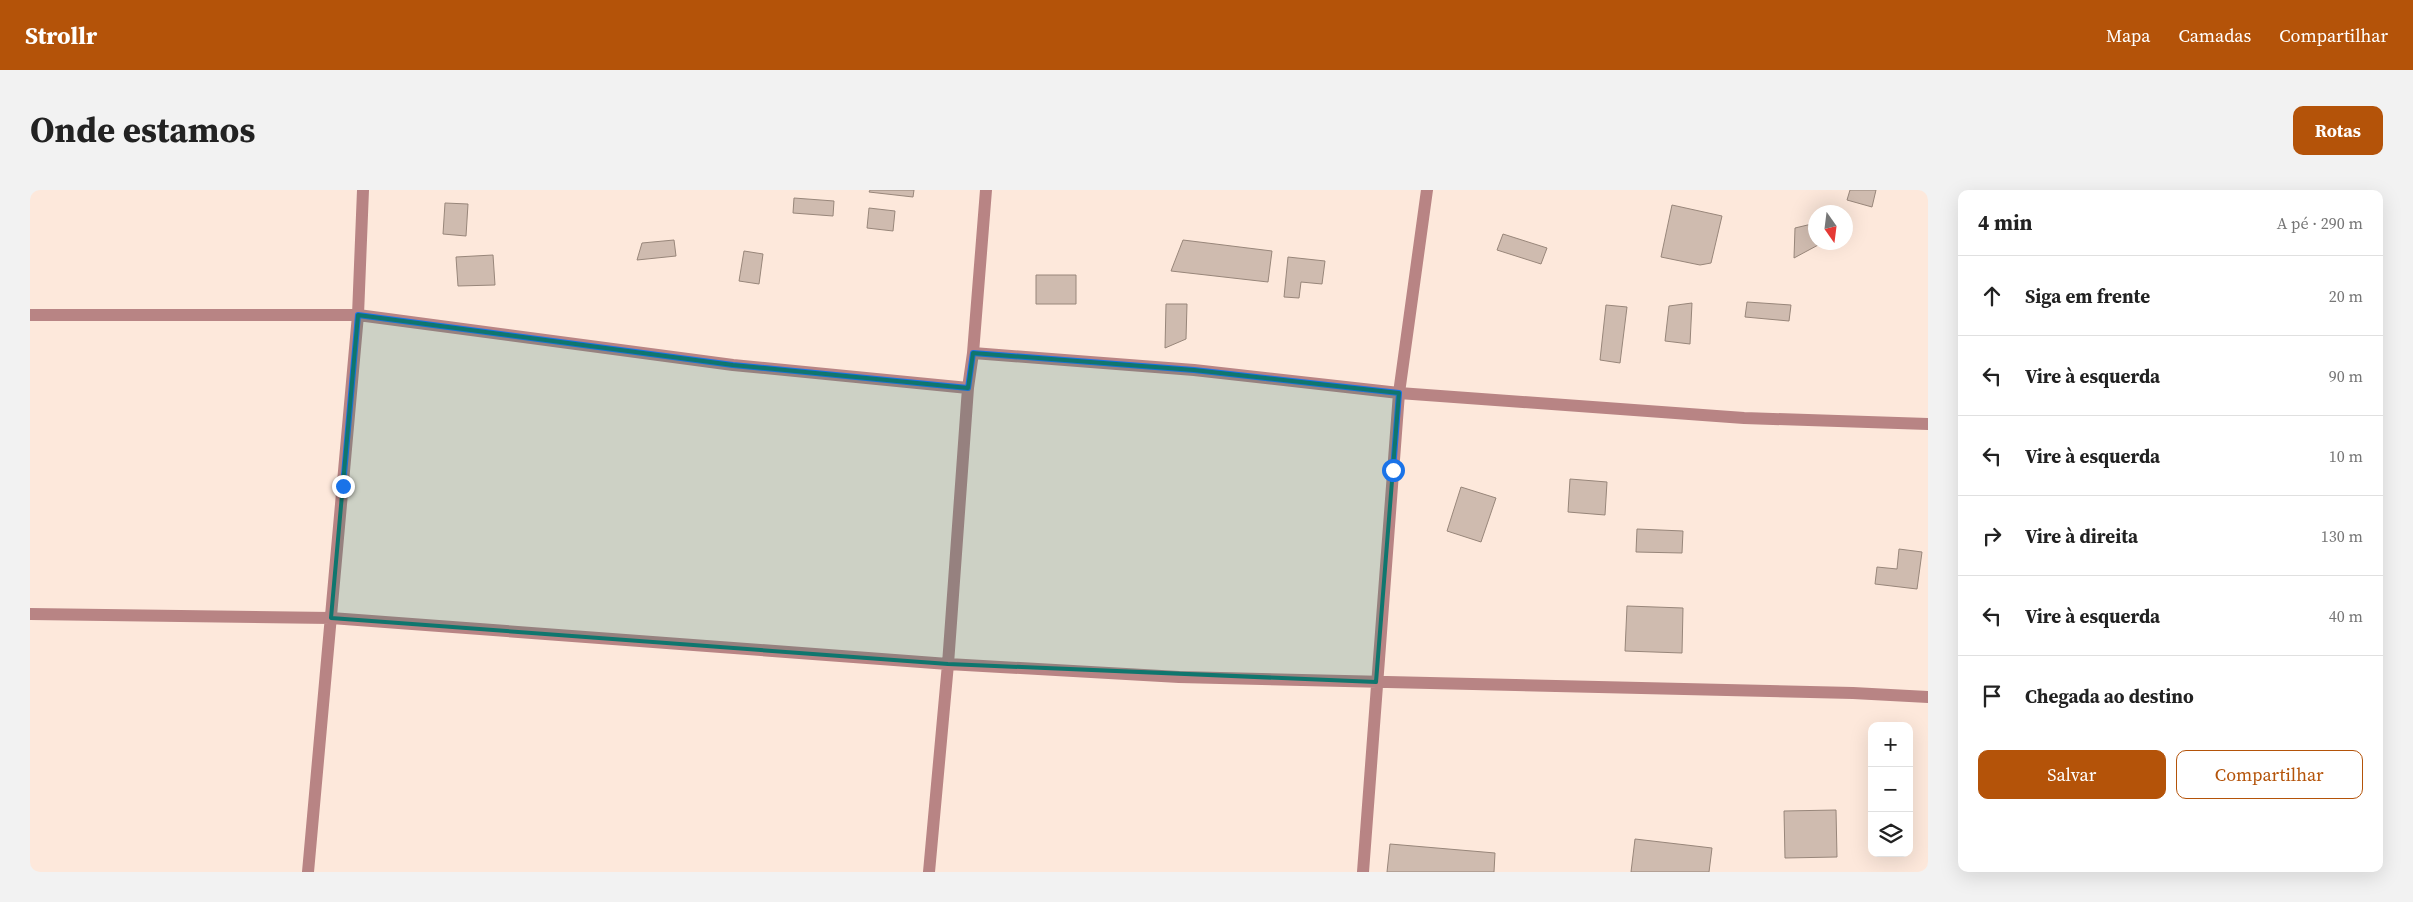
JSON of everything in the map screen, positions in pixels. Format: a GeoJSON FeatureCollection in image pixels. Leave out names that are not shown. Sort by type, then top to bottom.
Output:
{"type":"FeatureCollection","features":[{"type":"Feature","properties":{"kind":"street"},"geometry":{"type":"LineString","coordinates":[[308,872],[358,315],[363,190]]}},
{"type":"Feature","properties":{"kind":"street"},"geometry":{"type":"LineString","coordinates":[[929,872],[948,664],[968,388],[973,353],[986,190]]}},
{"type":"Feature","properties":{"kind":"street"},"geometry":{"type":"LineString","coordinates":[[1364,872],[1376,682],[1399,393],[1427,190]]}},
{"type":"Feature","properties":{"kind":"street"},"geometry":{"type":"LineString","coordinates":[[30,315],[358,315],[733,365],[968,388]]}},
{"type":"Feature","properties":{"kind":"street"},"geometry":{"type":"LineString","coordinates":[[973,353],[1194,370],[1399,393],[1744,418],[1928,424]]}},
{"type":"Feature","properties":{"kind":"street"},"geometry":{"type":"LineString","coordinates":[[30,614],[331,618],[948,664],[1179,677],[1853,693],[1928,697]]}},
{"type":"Feature","properties":{"kind":"highlighted area"},"geometry":{"type":"Polygon","coordinates":[[[358,315],[733,365],[968,388],[973,353],[1194,370],[1399,393],[1376,682],[948,664],[331,618],[358,315]]]}},
{"type":"Feature","properties":{"kind":"building"},"geometry":{"type":"Polygon","coordinates":[[[870,190],[914,190],[913,197],[869,192],[870,190]]]}},
{"type":"Feature","properties":{"kind":"building"},"geometry":{"type":"Polygon","coordinates":[[[1850,190],[1876,190],[1872,207],[1847,200],[1850,190]]]}},
{"type":"Feature","properties":{"kind":"building"},"geometry":{"type":"Polygon","coordinates":[[[794,198],[834,201],[833,216],[793,213],[794,198]]]}},
{"type":"Feature","properties":{"kind":"building"},"geometry":{"type":"Polygon","coordinates":[[[445,203],[468,204],[466,236],[443,234],[445,203]]]}},
{"type":"Feature","properties":{"kind":"building"},"geometry":{"type":"Polygon","coordinates":[[[1672,205],[1722,216],[1711,263],[1700,265],[1661,257],[1672,205]]]}},
{"type":"Feature","properties":{"kind":"building"},"geometry":{"type":"Polygon","coordinates":[[[869,208],[895,211],[893,231],[867,228],[869,208]]]}},
{"type":"Feature","properties":{"kind":"building"},"geometry":{"type":"Polygon","coordinates":[[[1808,225],[1809,250],[1794,258],[1795,228],[1808,225]]]}},
{"type":"Feature","properties":{"kind":"building"},"geometry":{"type":"Polygon","coordinates":[[[1503,234],[1547,248],[1541,264],[1497,250],[1503,234]]]}},
{"type":"Feature","properties":{"kind":"building"},"geometry":{"type":"Polygon","coordinates":[[[674,240],[676,256],[637,260],[642,243],[674,240]]]}},
{"type":"Feature","properties":{"kind":"building"},"geometry":{"type":"Polygon","coordinates":[[[1183,240],[1272,251],[1268,282],[1171,271],[1183,240]]]}},
{"type":"Feature","properties":{"kind":"building"},"geometry":{"type":"Polygon","coordinates":[[[744,251],[763,254],[759,284],[739,281],[744,251]]]}},
{"type":"Feature","properties":{"kind":"building"},"geometry":{"type":"Polygon","coordinates":[[[493,255],[495,285],[458,286],[456,257],[493,255]]]}},
{"type":"Feature","properties":{"kind":"building"},"geometry":{"type":"Polygon","coordinates":[[[1288,257],[1325,261],[1322,284],[1301,282],[1299,298],[1284,297],[1288,257]]]}},
{"type":"Feature","properties":{"kind":"building"},"geometry":{"type":"Polygon","coordinates":[[[1036,275],[1076,275],[1076,304],[1036,304],[1036,275]]]}},
{"type":"Feature","properties":{"kind":"building"},"geometry":{"type":"Polygon","coordinates":[[[1747,302],[1791,305],[1789,321],[1745,317],[1747,302]]]}},
{"type":"Feature","properties":{"kind":"building"},"geometry":{"type":"Polygon","coordinates":[[[1692,303],[1690,344],[1665,341],[1669,306],[1692,303]]]}},
{"type":"Feature","properties":{"kind":"building"},"geometry":{"type":"Polygon","coordinates":[[[1166,304],[1187,304],[1186,339],[1165,348],[1166,304]]]}},
{"type":"Feature","properties":{"kind":"building"},"geometry":{"type":"Polygon","coordinates":[[[1606,305],[1627,307],[1620,363],[1600,360],[1606,305]]]}},
{"type":"Feature","properties":{"kind":"building"},"geometry":{"type":"Polygon","coordinates":[[[1570,479],[1607,482],[1605,515],[1568,512],[1570,479]]]}},
{"type":"Feature","properties":{"kind":"building"},"geometry":{"type":"Polygon","coordinates":[[[1461,487],[1496,498],[1481,542],[1447,531],[1461,487]]]}},
{"type":"Feature","properties":{"kind":"building"},"geometry":{"type":"Polygon","coordinates":[[[1637,529],[1683,531],[1682,553],[1636,552],[1637,529]]]}},
{"type":"Feature","properties":{"kind":"building"},"geometry":{"type":"Polygon","coordinates":[[[1899,549],[1922,552],[1917,589],[1875,584],[1877,567],[1897,569],[1899,549]]]}},
{"type":"Feature","properties":{"kind":"building"},"geometry":{"type":"Polygon","coordinates":[[[1627,606],[1683,608],[1682,653],[1625,651],[1627,606]]]}},
{"type":"Feature","properties":{"kind":"building"},"geometry":{"type":"Polygon","coordinates":[[[1836,810],[1837,857],[1785,858],[1784,811],[1836,810]]]}},
{"type":"Feature","properties":{"kind":"building"},"geometry":{"type":"Polygon","coordinates":[[[1635,839],[1712,848],[1709,872],[1631,872],[1635,839]]]}},
{"type":"Feature","properties":{"kind":"building"},"geometry":{"type":"Polygon","coordinates":[[[1390,844],[1495,853],[1494,872],[1387,872],[1390,844]]]}},
{"type":"Feature","properties":{"kind":"route"},"geometry":{"type":"LineString","coordinates":[[343,486],[358,315],[733,365],[968,388],[973,353],[1194,370],[1399,393],[1393,470]]}}]}
